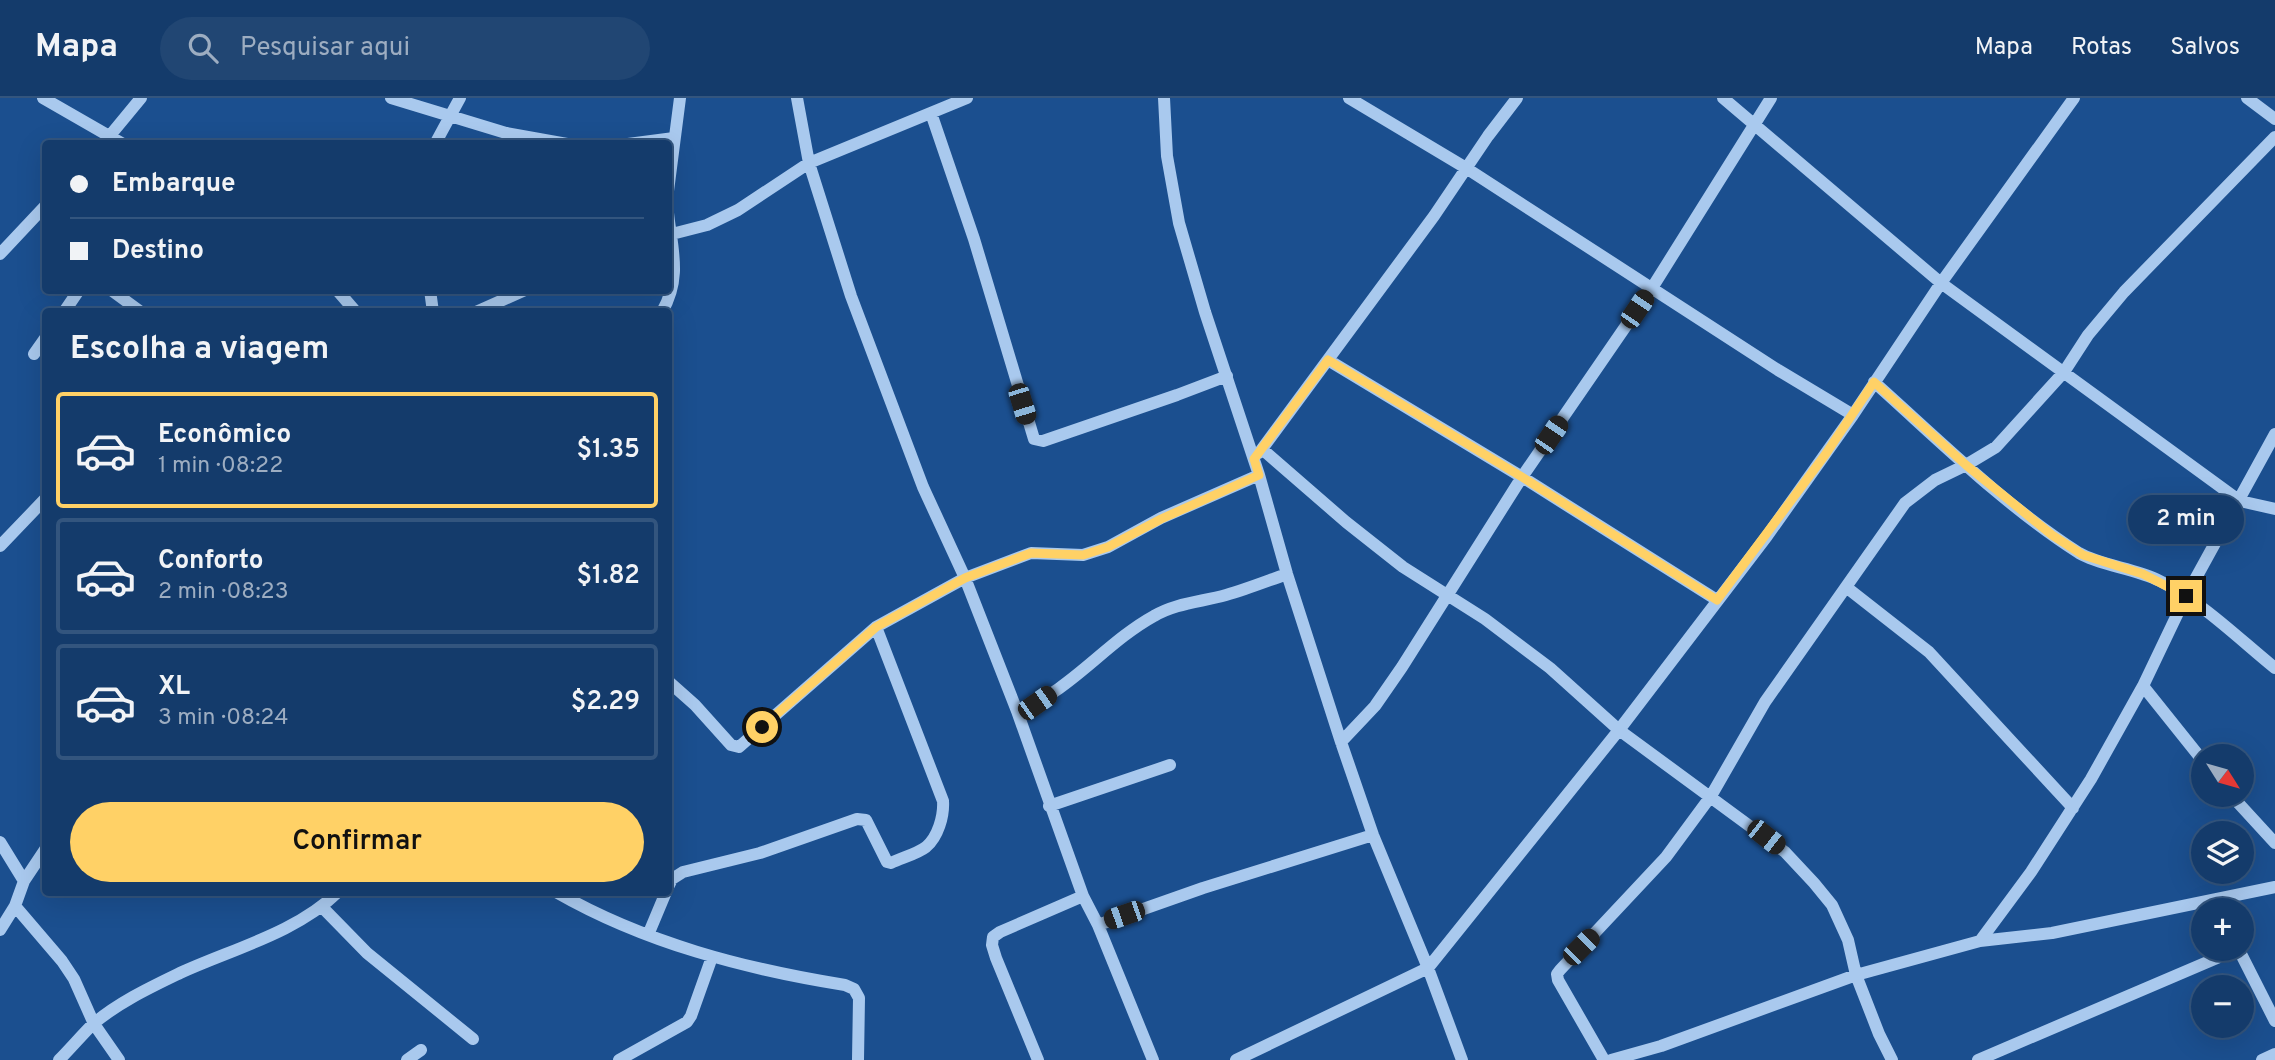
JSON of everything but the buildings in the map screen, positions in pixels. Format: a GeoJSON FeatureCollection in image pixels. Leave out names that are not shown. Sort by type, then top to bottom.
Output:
{"type":"FeatureCollection","features":[{"type":"Feature","properties":{"kind":"street"},"geometry":{"type":"LineString","coordinates":[[43,98],[106,140],[141,98]]}},
{"type":"Feature","properties":{"kind":"street"},"geometry":{"type":"LineString","coordinates":[[391,98],[451,118],[545,140]]}},
{"type":"Feature","properties":{"kind":"street"},"geometry":{"type":"LineString","coordinates":[[437,140],[460,98]]}},
{"type":"Feature","properties":{"kind":"street"},"geometry":{"type":"LineString","coordinates":[[672,156],[680,98]]}},
{"type":"Feature","properties":{"kind":"street"},"geometry":{"type":"LineString","coordinates":[[797,98],[808,163],[844,276],[884,387],[923,487],[965,578],[1017,711],[1083,896],[1098,925],[1153,1060]]}},
{"type":"Feature","properties":{"kind":"street"},"geometry":{"type":"LineString","coordinates":[[672,234],[707,225],[738,210],[808,163],[967,98]]}},
{"type":"Feature","properties":{"kind":"street"},"geometry":{"type":"LineString","coordinates":[[1164,98],[1167,156],[1179,223],[1205,312],[1258,454],[1259,475],[1287,574],[1341,743],[1373,835],[1428,968],[1462,1060]]}},
{"type":"Feature","properties":{"kind":"street"},"geometry":{"type":"LineString","coordinates":[[1349,98],[1466,168],[1853,415]]}},
{"type":"Feature","properties":{"kind":"street"},"geometry":{"type":"LineString","coordinates":[[1258,454],[1517,98]]}},
{"type":"Feature","properties":{"kind":"street"},"geometry":{"type":"LineString","coordinates":[[1723,98],[1941,283],[2239,501],[2275,509]]}},
{"type":"Feature","properties":{"kind":"street"},"geometry":{"type":"LineString","coordinates":[[1341,743],[1375,706],[1522,477],[1652,288],[1771,98]]}},
{"type":"Feature","properties":{"kind":"street"},"geometry":{"type":"LineString","coordinates":[[1236,1060],[1428,968],[1619,730],[1717,600],[1853,415],[1941,283],[2074,98]]}},
{"type":"Feature","properties":{"kind":"street"},"geometry":{"type":"LineString","coordinates":[[2247,98],[2275,120]]}},
{"type":"Feature","properties":{"kind":"street"},"geometry":{"type":"LineString","coordinates":[[931,113],[974,239],[1034,439],[1043,441],[1177,396],[1227,376]]}},
{"type":"Feature","properties":{"kind":"street"},"geometry":{"type":"LineString","coordinates":[[1604,1060],[1557,974],[1666,857],[1711,796],[1765,702],[1906,503],[1934,480],[1996,447],[2064,372],[2088,335],[2124,292],[2275,136]]}},
{"type":"Feature","properties":{"kind":"street"},"geometry":{"type":"LineString","coordinates":[[659,140],[674,138]]}},
{"type":"Feature","properties":{"kind":"street"},"geometry":{"type":"LineString","coordinates":[[2,248],[42,209]]}},
{"type":"Feature","properties":{"kind":"street"},"geometry":{"type":"LineString","coordinates":[[672,246],[676,271],[672,286]]}},
{"type":"Feature","properties":{"kind":"street"},"geometry":{"type":"LineString","coordinates":[[116,294],[136,308]]}},
{"type":"Feature","properties":{"kind":"street"},"geometry":{"type":"LineString","coordinates":[[340,294],[353,308]]}},
{"type":"Feature","properties":{"kind":"street"},"geometry":{"type":"LineString","coordinates":[[485,308],[516,294]]}},
{"type":"Feature","properties":{"kind":"street"},"geometry":{"type":"LineString","coordinates":[[34,354],[42,343]]}},
{"type":"Feature","properties":{"kind":"street"},"geometry":{"type":"LineString","coordinates":[[1328,360],[1522,477],[1717,600]]}},
{"type":"Feature","properties":{"kind":"street"},"geometry":{"type":"LineString","coordinates":[[1874,382],[1966,465],[2052,535],[2083,555],[2159,580],[2186,596],[2275,668]]}},
{"type":"Feature","properties":{"kind":"street"},"geometry":{"type":"LineString","coordinates":[[1980,941],[2031,873],[2073,808],[2143,685],[2186,596],[2275,434]]}},
{"type":"Feature","properties":{"kind":"street"},"geometry":{"type":"LineString","coordinates":[[1258,454],[1403,567],[1448,594],[1550,668],[1619,730],[1784,852],[1832,905],[1848,940],[1856,975],[1892,1060]]}},
{"type":"Feature","properties":{"kind":"street"},"geometry":{"type":"LineString","coordinates":[[672,685],[695,705],[731,745],[739,747],[876,627],[965,578],[1031,553],[1083,555],[1108,547],[1161,519],[1259,475]]}},
{"type":"Feature","properties":{"kind":"street"},"geometry":{"type":"LineString","coordinates":[[0,547],[42,502]]}},
{"type":"Feature","properties":{"kind":"street"},"geometry":{"type":"LineString","coordinates":[[1017,711],[1037,703],[1126,633],[1155,615],[1176,606],[1224,595],[1287,574]]}},
{"type":"Feature","properties":{"kind":"street"},"geometry":{"type":"LineString","coordinates":[[1846,587],[1928,652],[2073,808]]}},
{"type":"Feature","properties":{"kind":"street"},"geometry":{"type":"LineString","coordinates":[[672,879],[683,872],[760,853],[858,819],[866,820],[887,862],[891,863],[927,847],[941,823],[943,801],[876,627]]}},
{"type":"Feature","properties":{"kind":"street"},"geometry":{"type":"LineString","coordinates":[[2143,685],[2191,746]]}},
{"type":"Feature","properties":{"kind":"street"},"geometry":{"type":"LineString","coordinates":[[1049,806],[1170,765]]}},
{"type":"Feature","properties":{"kind":"street"},"geometry":{"type":"LineString","coordinates":[[2242,807],[2275,843]]}},
{"type":"Feature","properties":{"kind":"street"},"geometry":{"type":"LineString","coordinates":[[1098,925],[1203,888],[1373,835]]}},
{"type":"Feature","properties":{"kind":"street"},"geometry":{"type":"LineString","coordinates":[[0,842],[23,881]]}},
{"type":"Feature","properties":{"kind":"street"},"geometry":{"type":"LineString","coordinates":[[0,930],[15,905],[23,881],[42,854]]}},
{"type":"Feature","properties":{"kind":"street"},"geometry":{"type":"LineString","coordinates":[[2241,898],[2275,887]]}},
{"type":"Feature","properties":{"kind":"street"},"geometry":{"type":"LineString","coordinates":[[58,1060],[94,1024],[139,994],[276,932],[323,907],[334,896]]}},
{"type":"Feature","properties":{"kind":"street"},"geometry":{"type":"LineString","coordinates":[[565,896],[648,935],[712,957],[854,989],[859,998],[858,1060]]}},
{"type":"Feature","properties":{"kind":"street"},"geometry":{"type":"LineString","coordinates":[[648,935],[664,896]]}},
{"type":"Feature","properties":{"kind":"street"},"geometry":{"type":"LineString","coordinates":[[1038,1060],[996,958],[992,945],[993,937],[1083,896]]}},
{"type":"Feature","properties":{"kind":"street"},"geometry":{"type":"LineString","coordinates":[[15,905],[74,979],[94,1024],[118,1060]]}},
{"type":"Feature","properties":{"kind":"street"},"geometry":{"type":"LineString","coordinates":[[323,907],[367,953],[474,1039]]}},
{"type":"Feature","properties":{"kind":"street"},"geometry":{"type":"LineString","coordinates":[[1611,1060],[1630,1058],[1856,975],[1980,941],[2052,933],[2191,910]]}},
{"type":"Feature","properties":{"kind":"street"},"geometry":{"type":"LineString","coordinates":[[619,1060],[687,1022],[712,957]]}},
{"type":"Feature","properties":{"kind":"street"},"geometry":{"type":"LineString","coordinates":[[1978,1060],[2210,961]]}},
{"type":"Feature","properties":{"kind":"street"},"geometry":{"type":"LineString","coordinates":[[2244,961],[2275,1021]]}},
{"type":"Feature","properties":{"kind":"street"},"geometry":{"type":"LineString","coordinates":[[407,1060],[421,1050]]}},
{"type":"Feature","properties":{"kind":"street"},"geometry":{"type":"LineString","coordinates":[[2262,1060],[2275,1054]]}},
{"type":"Feature","properties":{"kind":"route"},"geometry":{"type":"LineString","coordinates":[[762,727],[876,627],[965,578],[1031,553],[1083,555],[1108,547],[1161,519],[1259,475],[1254,459],[1328,360],[1522,477],[1717,600],[1767,536],[1874,382],[1966,465],[2052,535],[2083,555],[2159,580],[2186,596]]}}]}
